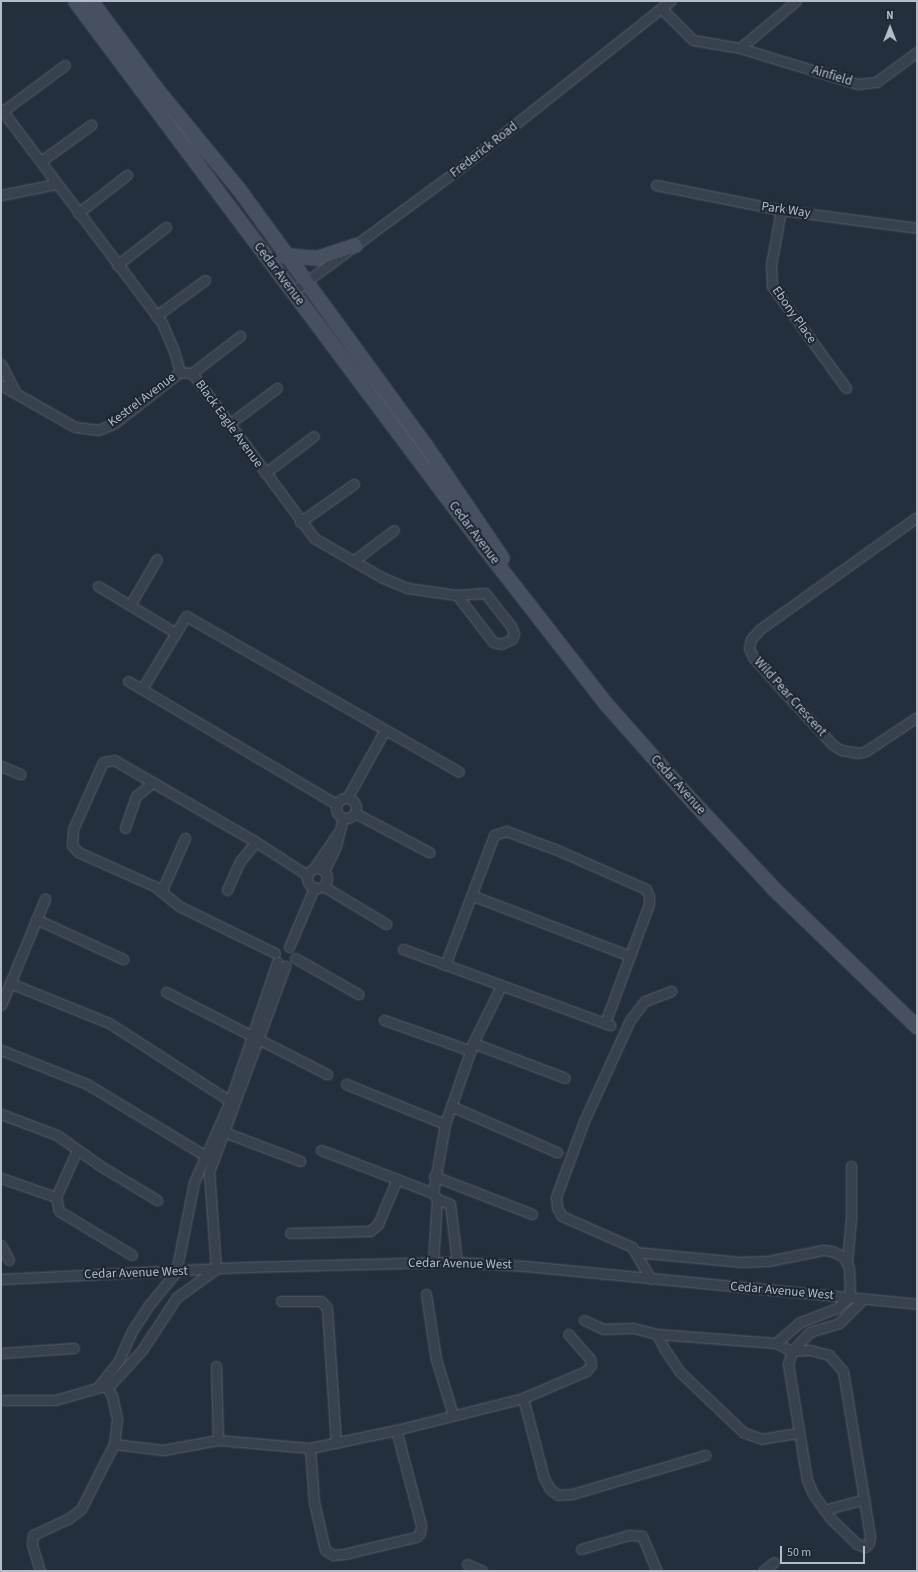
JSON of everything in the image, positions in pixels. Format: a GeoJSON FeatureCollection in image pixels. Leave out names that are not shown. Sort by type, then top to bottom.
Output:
{"type":"FeatureCollection","features":[{"type":"Feature","properties":{"kind":"main road","name":"Cedar Avenue"},"geometry":{"type":"LineString","coordinates":[[74,1],[483,546],[607,705],[744,857],[836,950],[917,1027]]}},
{"type":"Feature","properties":{"kind":"main road","name":"Cedar Avenue"},"geometry":{"type":"LineString","coordinates":[[91,1],[158,91],[240,191],[305,284],[426,446],[526,592],[607,692],[798,903],[917,1016]]}},
{"type":"Feature","properties":{"kind":"main road"},"geometry":{"type":"LineString","coordinates":[[284,255],[316,258],[355,245]]}},
{"type":"Feature","properties":{"kind":"street","name":"Frederick Road"},"geometry":{"type":"LineString","coordinates":[[292,292],[305,284],[355,245],[459,170],[670,1]]}},
{"type":"Feature","properties":{"kind":"street"},"geometry":{"type":"LineString","coordinates":[[740,48],[796,1]]}},
{"type":"Feature","properties":{"kind":"street","name":"Ainfield"},"geometry":{"type":"LineString","coordinates":[[661,8],[691,39],[740,48],[864,85],[880,80],[917,52]]}},
{"type":"Feature","properties":{"kind":"street"},"geometry":{"type":"LineString","coordinates":[[2,110],[65,65]]}},
{"type":"Feature","properties":{"kind":"street","name":"Black Eagle Avenue"},"geometry":{"type":"LineString","coordinates":[[2,110],[156,316],[172,345],[180,372],[192,373],[300,522],[314,538],[353,561],[407,588],[457,594],[482,592],[487,594],[511,626],[514,633],[512,639],[501,644],[493,642],[457,594]]}},
{"type":"Feature","properties":{"kind":"street"},"geometry":{"type":"LineString","coordinates":[[41,161],[91,125]]}},
{"type":"Feature","properties":{"kind":"street"},"geometry":{"type":"LineString","coordinates":[[78,213],[127,175]]}},
{"type":"Feature","properties":{"kind":"street"},"geometry":{"type":"LineString","coordinates":[[1,195],[56,184]]}},
{"type":"Feature","properties":{"kind":"street","name":"Park Way"},"geometry":{"type":"LineString","coordinates":[[656,185],[781,210],[917,228]]}},
{"type":"Feature","properties":{"kind":"street","name":"Ebony Place"},"geometry":{"type":"LineString","coordinates":[[781,210],[771,265],[772,286],[846,388]]}},
{"type":"Feature","properties":{"kind":"street"},"geometry":{"type":"LineString","coordinates":[[117,265],[166,227]]}},
{"type":"Feature","properties":{"kind":"street"},"geometry":{"type":"LineString","coordinates":[[156,316],[205,280]]}},
{"type":"Feature","properties":{"kind":"street"},"geometry":{"type":"LineString","coordinates":[[192,373],[240,336]]}},
{"type":"Feature","properties":{"kind":"street"},"geometry":{"type":"LineString","coordinates":[[1,364],[18,395]]}},
{"type":"Feature","properties":{"kind":"street","name":"Kestrel Avenue"},"geometry":{"type":"LineString","coordinates":[[1,385],[75,427],[98,430],[115,423],[180,372]]}},
{"type":"Feature","properties":{"kind":"street"},"geometry":{"type":"LineString","coordinates":[[229,424],[277,388]]}},
{"type":"Feature","properties":{"kind":"street"},"geometry":{"type":"LineString","coordinates":[[265,473],[314,436]]}},
{"type":"Feature","properties":{"kind":"street"},"geometry":{"type":"LineString","coordinates":[[300,522],[354,484]]}},
{"type":"Feature","properties":{"kind":"street","name":"Wild Pear Crescent"},"geometry":{"type":"LineString","coordinates":[[917,517],[760,629],[751,639],[749,648],[754,657],[789,697],[833,745],[841,750],[858,753],[866,752],[917,717]]}},
{"type":"Feature","properties":{"kind":"street"},"geometry":{"type":"LineString","coordinates":[[353,561],[394,530]]}},
{"type":"Feature","properties":{"kind":"street"},"geometry":{"type":"LineString","coordinates":[[130,605],[156,559]]}},
{"type":"Feature","properties":{"kind":"street"},"geometry":{"type":"LineString","coordinates":[[98,586],[176,632]]}},
{"type":"Feature","properties":{"kind":"street"},"geometry":{"type":"LineString","coordinates":[[142,689],[186,616],[459,772]]}},
{"type":"Feature","properties":{"kind":"street"},"geometry":{"type":"LineString","coordinates":[[128,681],[336,804]]}},
{"type":"Feature","properties":{"kind":"street"},"geometry":{"type":"LineString","coordinates":[[347,798],[385,730]]}},
{"type":"Feature","properties":{"kind":"street"},"geometry":{"type":"LineString","coordinates":[[285,966],[276,958],[179,906],[162,890],[78,852],[72,845],[71,838],[103,762],[114,760],[256,842],[311,871],[324,871]]}},
{"type":"Feature","properties":{"kind":"street"},"geometry":{"type":"LineString","coordinates":[[1,766],[20,774]]}},
{"type":"Feature","properties":{"kind":"street"},"geometry":{"type":"LineString","coordinates":[[125,828],[136,796],[153,782]]}},
{"type":"Feature","properties":{"kind":"street"},"geometry":{"type":"LineString","coordinates":[[343,818],[336,811],[336,804],[341,799],[347,798],[355,803],[355,813]]}},
{"type":"Feature","properties":{"kind":"street"},"geometry":{"type":"LineString","coordinates":[[343,818],[350,817],[355,813]]}},
{"type":"Feature","properties":{"kind":"street"},"geometry":{"type":"LineString","coordinates":[[355,813],[429,852]]}},
{"type":"Feature","properties":{"kind":"street"},"geometry":{"type":"LineString","coordinates":[[324,871],[336,846],[338,832],[343,818]]}},
{"type":"Feature","properties":{"kind":"street"},"geometry":{"type":"LineString","coordinates":[[338,832],[311,871],[308,884],[314,888],[323,886],[386,924]]}},
{"type":"Feature","properties":{"kind":"street"},"geometry":{"type":"LineString","coordinates":[[403,949],[445,965],[501,986],[608,1024],[649,904],[646,889],[556,849],[506,832],[494,835],[445,965]]}},
{"type":"Feature","properties":{"kind":"street"},"geometry":{"type":"LineString","coordinates":[[162,890],[185,838]]}},
{"type":"Feature","properties":{"kind":"street"},"geometry":{"type":"LineString","coordinates":[[227,890],[240,861],[256,842]]}},
{"type":"Feature","properties":{"kind":"street"},"geometry":{"type":"LineString","coordinates":[[323,886],[327,877],[324,871]]}},
{"type":"Feature","properties":{"kind":"street"},"geometry":{"type":"LineString","coordinates":[[289,947],[314,888]]}},
{"type":"Feature","properties":{"kind":"street"},"geometry":{"type":"LineString","coordinates":[[471,895],[630,956]]}},
{"type":"Feature","properties":{"kind":"street"},"geometry":{"type":"LineString","coordinates":[[1,1005],[45,899]]}},
{"type":"Feature","properties":{"kind":"street"},"geometry":{"type":"LineString","coordinates":[[36,919],[123,958]]}},
{"type":"Feature","properties":{"kind":"street"},"geometry":{"type":"LineString","coordinates":[[103,1385],[125,1348],[132,1331],[156,1296],[176,1272],[187,1229],[193,1188],[221,1131],[256,1038],[260,1008],[276,958],[282,946],[289,947],[294,952],[295,958],[292,964],[285,966]]}},
{"type":"Feature","properties":{"kind":"street"},"geometry":{"type":"LineString","coordinates":[[295,958],[358,994]]}},
{"type":"Feature","properties":{"kind":"street"},"geometry":{"type":"LineString","coordinates":[[221,1131],[230,1101],[285,966]]}},
{"type":"Feature","properties":{"kind":"street"},"geometry":{"type":"LineString","coordinates":[[10,983],[109,1023],[230,1101]]}},
{"type":"Feature","properties":{"kind":"street"},"geometry":{"type":"LineString","coordinates":[[433,1263],[435,1196],[434,1176],[445,1124],[472,1047],[501,986]]}},
{"type":"Feature","properties":{"kind":"street"},"geometry":{"type":"LineString","coordinates":[[651,1279],[635,1252],[627,1244],[562,1216],[557,1208],[556,1197],[584,1121],[630,1020],[645,1001],[671,991]]}},
{"type":"Feature","properties":{"kind":"street"},"geometry":{"type":"LineString","coordinates":[[166,992],[327,1074]]}},
{"type":"Feature","properties":{"kind":"street"},"geometry":{"type":"LineString","coordinates":[[384,1020],[565,1078]]}},
{"type":"Feature","properties":{"kind":"street"},"geometry":{"type":"LineString","coordinates":[[1,1050],[81,1081],[209,1158]]}},
{"type":"Feature","properties":{"kind":"street"},"geometry":{"type":"LineString","coordinates":[[346,1084],[445,1124]]}},
{"type":"Feature","properties":{"kind":"street"},"geometry":{"type":"LineString","coordinates":[[451,1106],[557,1152]]}},
{"type":"Feature","properties":{"kind":"street"},"geometry":{"type":"LineString","coordinates":[[1,1114],[52,1132],[77,1150],[157,1200]]}},
{"type":"Feature","properties":{"kind":"street"},"geometry":{"type":"LineString","coordinates":[[221,1131],[300,1161]]}},
{"type":"Feature","properties":{"kind":"street"},"geometry":{"type":"LineString","coordinates":[[77,1150],[56,1197],[56,1207],[63,1216],[132,1255]]}},
{"type":"Feature","properties":{"kind":"street"},"geometry":{"type":"LineString","coordinates":[[321,1150],[397,1179],[450,1204],[457,1262]]}},
{"type":"Feature","properties":{"kind":"street"},"geometry":{"type":"LineString","coordinates":[[1,1400],[50,1400],[103,1385],[136,1356],[170,1306],[188,1288],[216,1269],[209,1158]]}},
{"type":"Feature","properties":{"kind":"street"},"geometry":{"type":"LineString","coordinates":[[776,1344],[800,1322],[837,1308],[850,1297],[847,1262],[851,1218],[851,1166]]}},
{"type":"Feature","properties":{"kind":"street"},"geometry":{"type":"LineString","coordinates":[[434,1176],[532,1214]]}},
{"type":"Feature","properties":{"kind":"street"},"geometry":{"type":"LineString","coordinates":[[1,1189],[3,1179],[56,1197]]}},
{"type":"Feature","properties":{"kind":"street"},"geometry":{"type":"LineString","coordinates":[[290,1233],[370,1231],[378,1224],[397,1179]]}},
{"type":"Feature","properties":{"kind":"street"},"geometry":{"type":"LineString","coordinates":[[1,1245],[9,1260]]}},
{"type":"Feature","properties":{"kind":"street"},"geometry":{"type":"LineString","coordinates":[[635,1252],[755,1262],[827,1250],[839,1254],[847,1262]]}},
{"type":"Feature","properties":{"kind":"street","name":"Cedar Avenue West"},"geometry":{"type":"LineString","coordinates":[[1,1279],[216,1269],[457,1262],[525,1266],[917,1304]]}},
{"type":"Feature","properties":{"kind":"street"},"geometry":{"type":"LineString","coordinates":[[426,1294],[433,1348],[453,1415]]}},
{"type":"Feature","properties":{"kind":"street"},"geometry":{"type":"LineString","coordinates":[[156,1296],[170,1306]]}},
{"type":"Feature","properties":{"kind":"street"},"geometry":{"type":"LineString","coordinates":[[584,1320],[603,1330],[633,1328],[657,1334],[776,1344],[792,1351],[823,1352],[837,1361],[843,1371],[870,1536],[869,1543],[865,1547],[857,1544],[841,1530],[824,1510],[810,1488],[788,1378],[788,1364],[792,1351],[810,1332],[839,1323],[864,1298]]}},
{"type":"Feature","properties":{"kind":"street"},"geometry":{"type":"LineString","coordinates":[[281,1301],[320,1301],[327,1308],[336,1443]]}},
{"type":"Feature","properties":{"kind":"street"},"geometry":{"type":"LineString","coordinates":[[114,1444],[163,1450],[218,1440],[310,1448],[396,1430],[523,1398],[590,1367],[590,1359],[568,1334]]}},
{"type":"Feature","properties":{"kind":"street"},"geometry":{"type":"LineString","coordinates":[[657,1334],[665,1350],[680,1372],[743,1432],[762,1439],[798,1432]]}},
{"type":"Feature","properties":{"kind":"street"},"geometry":{"type":"LineString","coordinates":[[1,1354],[74,1348]]}},
{"type":"Feature","properties":{"kind":"street"},"geometry":{"type":"LineString","coordinates":[[125,1348],[136,1356]]}},
{"type":"Feature","properties":{"kind":"street"},"geometry":{"type":"LineString","coordinates":[[216,1366],[218,1440]]}},
{"type":"Feature","properties":{"kind":"street"},"geometry":{"type":"LineString","coordinates":[[40,1571],[32,1544],[34,1535],[68,1518],[81,1509],[114,1444],[116,1419],[103,1385]]}},
{"type":"Feature","properties":{"kind":"street"},"geometry":{"type":"LineString","coordinates":[[523,1398],[544,1478],[550,1489],[558,1495],[572,1494],[706,1455]]}},
{"type":"Feature","properties":{"kind":"street"},"geometry":{"type":"LineString","coordinates":[[310,1448],[314,1502],[326,1550],[333,1555],[344,1554],[416,1537],[420,1533],[421,1525],[396,1430]]}},
{"type":"Feature","properties":{"kind":"street"},"geometry":{"type":"LineString","coordinates":[[824,1510],[864,1500]]}},
{"type":"Feature","properties":{"kind":"street"},"geometry":{"type":"LineString","coordinates":[[581,1549],[629,1535],[642,1536],[657,1571]]}},
{"type":"Feature","properties":{"kind":"street"},"geometry":{"type":"LineString","coordinates":[[763,1571],[774,1562]]}},
{"type":"Feature","properties":{"kind":"street"},"geometry":{"type":"LineString","coordinates":[[467,1564],[482,1571]]}}]}
